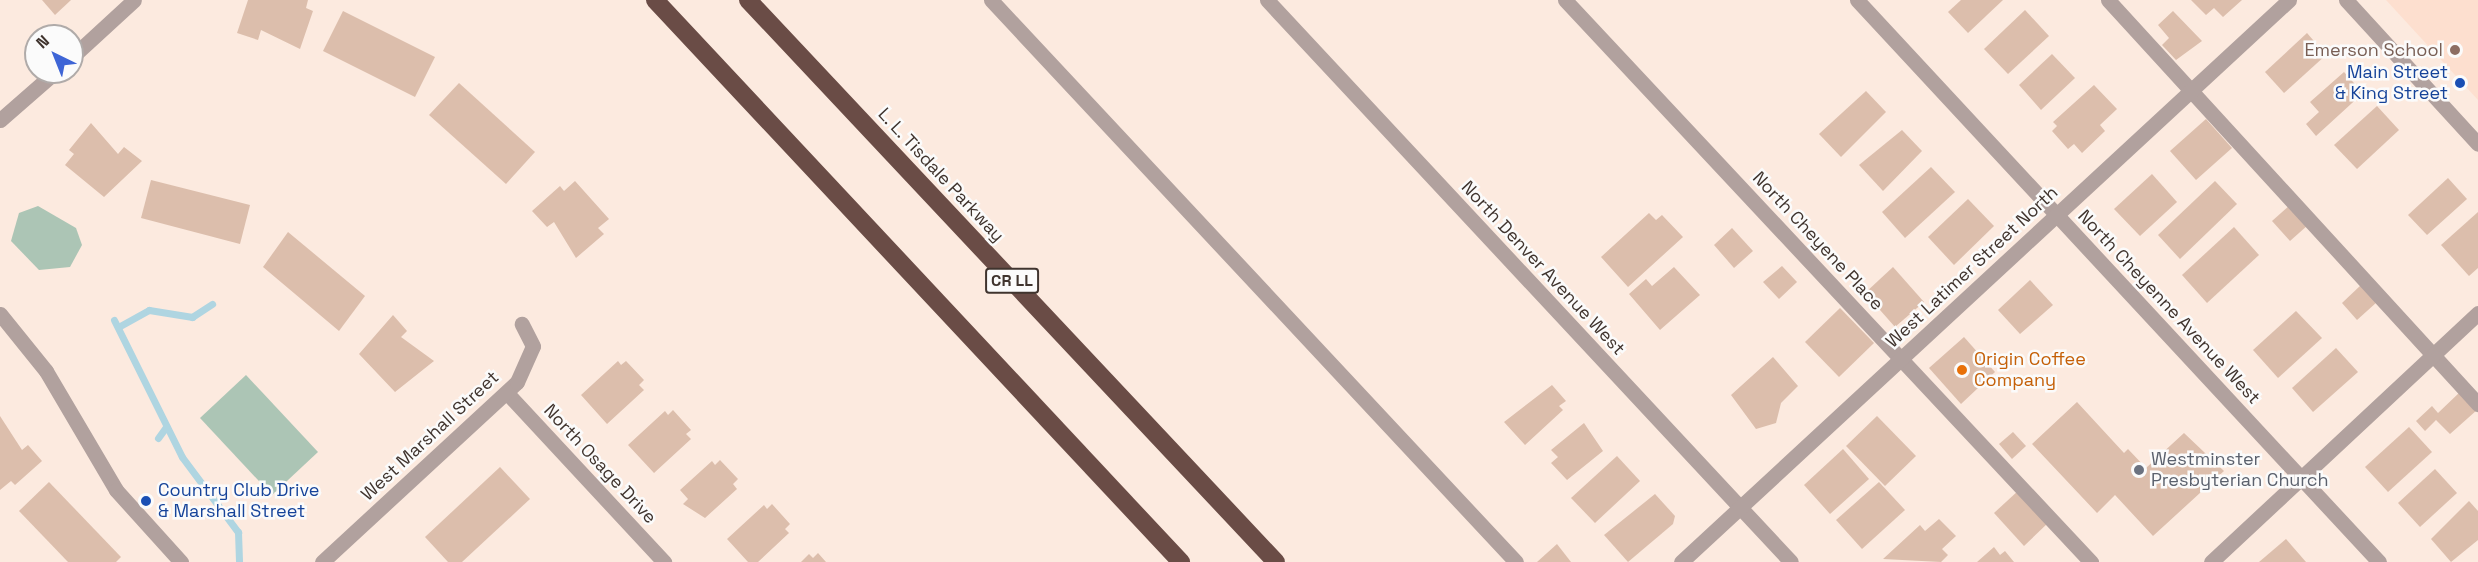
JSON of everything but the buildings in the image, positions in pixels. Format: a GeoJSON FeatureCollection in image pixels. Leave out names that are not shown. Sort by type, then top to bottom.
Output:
{"type":"FeatureCollection","features":[{"type":"Feature","properties":{"kind":"highway"},"geometry":{"type":"LineString","coordinates":[[655,0],[1181,562]]}},
{"type":"Feature","properties":{"kind":"highway","name":"L. L. Tisdale Parkway"},"geometry":{"type":"LineString","coordinates":[[748,0],[1276,562]]}},
{"type":"Feature","properties":{"kind":"street"},"geometry":{"type":"LineString","coordinates":[[84,46],[134,0]]}},
{"type":"Feature","properties":{"kind":"street"},"geometry":{"type":"LineString","coordinates":[[991,0],[1516,562]]}},
{"type":"Feature","properties":{"kind":"street","name":"North Denver Avenue West"},"geometry":{"type":"LineString","coordinates":[[1267,0],[1791,562]]}},
{"type":"Feature","properties":{"kind":"street","name":"North Cheyene Place"},"geometry":{"type":"LineString","coordinates":[[1565,0],[2091,562]]}},
{"type":"Feature","properties":{"kind":"street","name":"North Cheyenne Avenue West"},"geometry":{"type":"LineString","coordinates":[[1857,0],[2379,562]]}},
{"type":"Feature","properties":{"kind":"street"},"geometry":{"type":"LineString","coordinates":[[2108,0],[2478,404]]}},
{"type":"Feature","properties":{"kind":"street","name":"West Latimer Street North"},"geometry":{"type":"LineString","coordinates":[[1681,562],[2289,0]]}},
{"type":"Feature","properties":{"kind":"street"},"geometry":{"type":"LineString","coordinates":[[2346,0],[2478,144]]}},
{"type":"Feature","properties":{"kind":"street"},"geometry":{"type":"LineString","coordinates":[[0,120],[41,84]]}},
{"type":"Feature","properties":{"kind":"street"},"geometry":{"type":"LineString","coordinates":[[0,314],[46,371],[116,490],[181,562]]}},
{"type":"Feature","properties":{"kind":"street"},"geometry":{"type":"LineString","coordinates":[[2211,562],[2478,314]]}},
{"type":"Feature","properties":{"kind":"street","name":"West Marshall Street"},"geometry":{"type":"LineString","coordinates":[[322,562],[507,393],[531,358],[532,338],[522,324]]}},
{"type":"Feature","properties":{"kind":"street","name":"North Osage Drive"},"geometry":{"type":"LineString","coordinates":[[507,393],[664,562]]}},
{"type":"Feature","properties":{"kind":"shaded area","name":"Emerson School"},"geometry":{"type":"Polygon","coordinates":[[[2386,0],[2478,0],[2478,100],[2386,0]]]}},
{"type":"Feature","properties":{"kind":"green space"},"geometry":{"type":"Polygon","coordinates":[[[38,206],[76,228],[82,245],[70,267],[39,270],[11,241],[19,213],[38,206]]]}},
{"type":"Feature","properties":{"kind":"green space"},"geometry":{"type":"Polygon","coordinates":[[[246,375],[318,452],[272,495],[200,418],[246,375]]]}},
{"type":"Feature","properties":{"kind":"waterway"},"geometry":{"type":"LineString","coordinates":[[120,326],[149,310],[192,317],[212,304]]}},
{"type":"Feature","properties":{"kind":"waterway"},"geometry":{"type":"LineString","coordinates":[[114,320],[182,457],[238,532],[239,562]]}},
{"type":"Feature","properties":{"kind":"waterway"},"geometry":{"type":"LineString","coordinates":[[158,438],[166,427]]}},
{"type":"Feature","properties":{"kind":"place","name":"Emerson School"},"geometry":{"type":"Point","coordinates":[2455,50]}},
{"type":"Feature","properties":{"kind":"place","name":"Main Street & King Street"},"geometry":{"type":"Point","coordinates":[2460,83]}},
{"type":"Feature","properties":{"kind":"place","name":"Origin Coffee Company"},"geometry":{"type":"Point","coordinates":[1962,370]}},
{"type":"Feature","properties":{"kind":"place","name":"Westminster Presbyterian Church"},"geometry":{"type":"Point","coordinates":[2139,470]}},
{"type":"Feature","properties":{"kind":"place","name":"Country Club Drive & Marshall Street"},"geometry":{"type":"Point","coordinates":[146,501]}}]}
